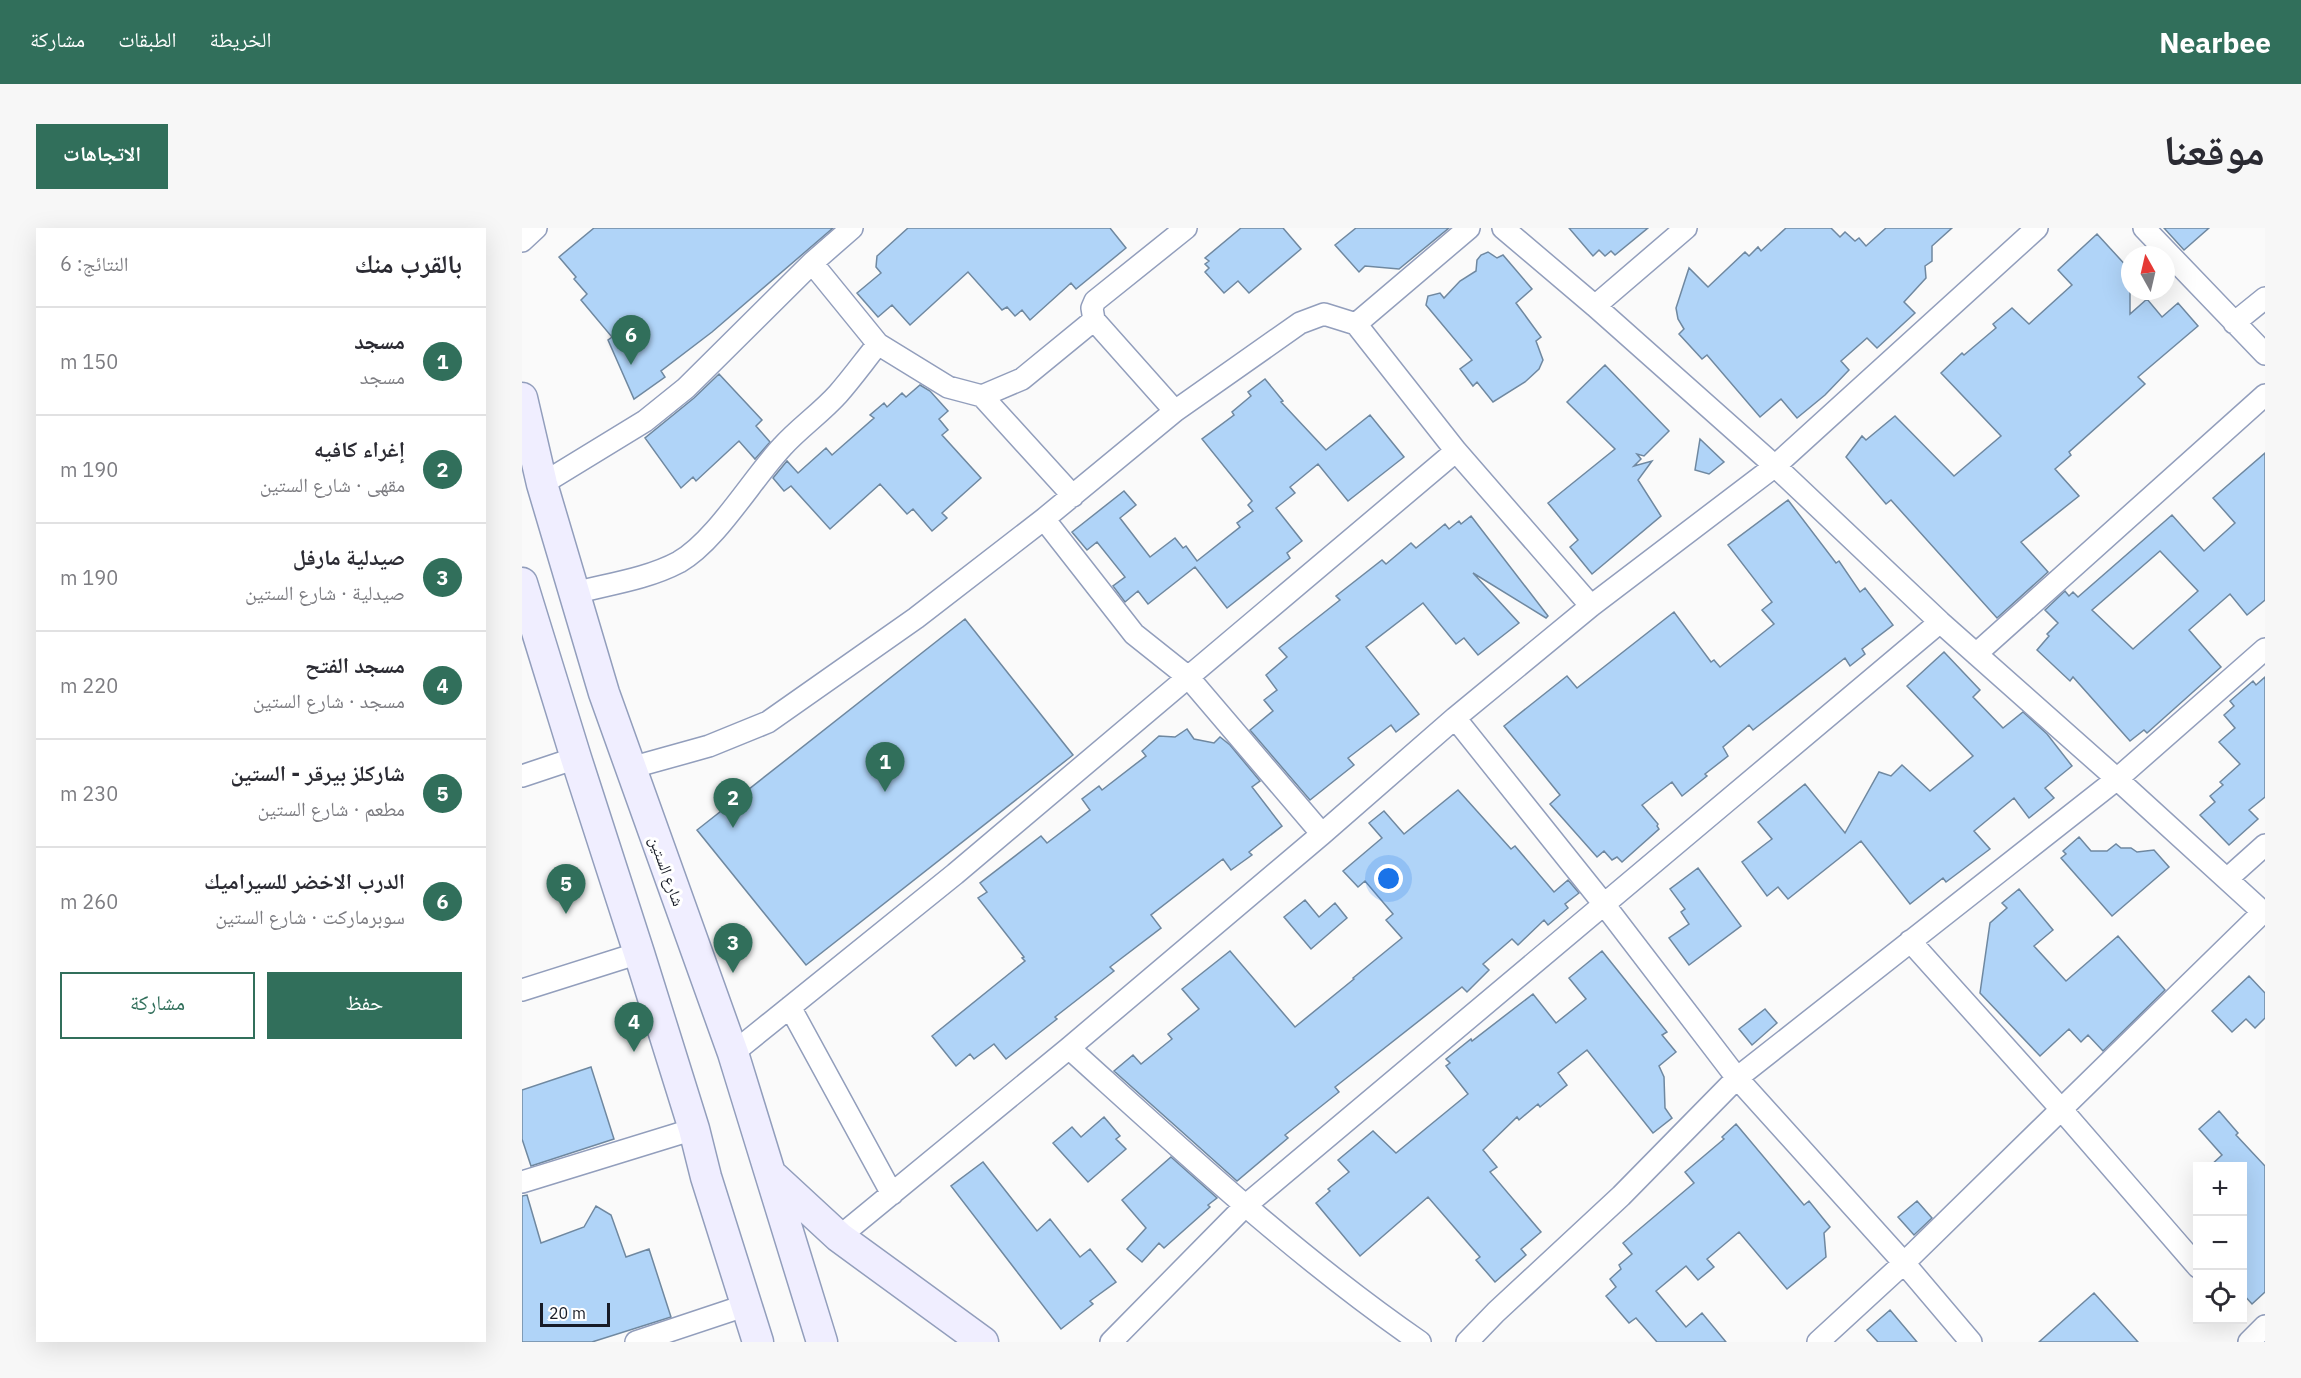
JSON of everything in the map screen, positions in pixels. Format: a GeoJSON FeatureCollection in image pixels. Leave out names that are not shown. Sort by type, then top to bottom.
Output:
{"type":"FeatureCollection","features":[{"type":"Feature","properties":{"kind":"main road","name":"شارع الستين"},"geometry":{"type":"LineString","coordinates":[[522,398],[542,484],[604,693],[734,1053],[822,1342]]}},
{"type":"Feature","properties":{"kind":"main road"},"geometry":{"type":"LineString","coordinates":[[522,583],[639,952],[758,1342]]}},
{"type":"Feature","properties":{"kind":"main road"},"geometry":{"type":"LineString","coordinates":[[772,1175],[839,1237],[984,1342]]}},
{"type":"Feature","properties":{"kind":"street"},"geometry":{"type":"LineString","coordinates":[[522,241],[536,228]]}},
{"type":"Feature","properties":{"kind":"street"},"geometry":{"type":"LineString","coordinates":[[542,484],[645,421],[686,388],[812,263],[852,228]]}},
{"type":"Feature","properties":{"kind":"street"},"geometry":{"type":"LineString","coordinates":[[1175,411],[1095,320],[1092,308],[1095,301],[1186,228]]}},
{"type":"Feature","properties":{"kind":"street"},"geometry":{"type":"LineString","coordinates":[[1356,324],[1469,228]]}},
{"type":"Feature","properties":{"kind":"street"},"geometry":{"type":"LineString","coordinates":[[1503,228],[1595,306],[1775,466],[1940,622],[2117,778],[2264,913],[1904,1263],[1818,1342]]}},
{"type":"Feature","properties":{"kind":"street"},"geometry":{"type":"LineString","coordinates":[[1595,306],[1686,228]]}},
{"type":"Feature","properties":{"kind":"street"},"geometry":{"type":"LineString","coordinates":[[839,1237],[1069,1048],[1322,834],[1455,717],[1591,606],[1775,466],[2037,228]]}},
{"type":"Feature","properties":{"kind":"street"},"geometry":{"type":"LineString","coordinates":[[2144,228],[2265,354]]}},
{"type":"Feature","properties":{"kind":"street"},"geometry":{"type":"LineString","coordinates":[[812,263],[878,344],[948,387],[982,396],[1073,496]]}},
{"type":"Feature","properties":{"kind":"street"},"geometry":{"type":"LineString","coordinates":[[2234,323],[2265,298]]}},
{"type":"Feature","properties":{"kind":"street"},"geometry":{"type":"LineString","coordinates":[[630,768],[709,746],[768,722],[916,618],[1073,496],[1175,411],[1300,323],[1324,314],[1356,324],[1456,450],[1591,606]]}},
{"type":"Feature","properties":{"kind":"street"},"geometry":{"type":"LineString","coordinates":[[982,396],[1022,379],[1095,320]]}},
{"type":"Feature","properties":{"kind":"street"},"geometry":{"type":"LineString","coordinates":[[574,592],[639,577],[662,570],[681,560],[725,517],[782,447],[838,394],[878,344]]}},
{"type":"Feature","properties":{"kind":"street"},"geometry":{"type":"LineString","coordinates":[[1976,654],[2265,395]]}},
{"type":"Feature","properties":{"kind":"street"},"geometry":{"type":"LineString","coordinates":[[734,1053],[955,874],[1456,450]]}},
{"type":"Feature","properties":{"kind":"street"},"geometry":{"type":"LineString","coordinates":[[1044,519],[1134,634],[1188,677],[1322,834]]}},
{"type":"Feature","properties":{"kind":"street"},"geometry":{"type":"LineString","coordinates":[[1111,1342],[1245,1206],[1940,622]]}},
{"type":"Feature","properties":{"kind":"street"},"geometry":{"type":"LineString","coordinates":[[1467,1342],[1496,1312],[1621,1196],[1737,1078],[2117,778],[2265,649]]}},
{"type":"Feature","properties":{"kind":"street"},"geometry":{"type":"LineString","coordinates":[[1455,717],[1603,903],[1737,1078],[1904,1263],[1971,1342]]}},
{"type":"Feature","properties":{"kind":"street"},"geometry":{"type":"LineString","coordinates":[[522,776],[576,758]]}},
{"type":"Feature","properties":{"kind":"street"},"geometry":{"type":"LineString","coordinates":[[2227,879],[2265,845]]}},
{"type":"Feature","properties":{"kind":"street"},"geometry":{"type":"LineString","coordinates":[[1910,941],[2061,1109],[2193,1261]]}},
{"type":"Feature","properties":{"kind":"street"},"geometry":{"type":"LineString","coordinates":[[522,990],[639,952]]}},
{"type":"Feature","properties":{"kind":"street"},"geometry":{"type":"LineString","coordinates":[[790,1008],[892,1194]]}},
{"type":"Feature","properties":{"kind":"street"},"geometry":{"type":"LineString","coordinates":[[1069,1048],[1245,1206],[1383,1317],[1420,1342]]}},
{"type":"Feature","properties":{"kind":"street"},"geometry":{"type":"LineString","coordinates":[[522,1182],[694,1129]]}},
{"type":"Feature","properties":{"kind":"street"},"geometry":{"type":"LineString","coordinates":[[636,1342],[747,1305]]}},
{"type":"Feature","properties":{"kind":"building"},"geometry":{"type":"Polygon","coordinates":[[[594,228],[833,228],[712,332],[661,371],[665,377],[634,399],[608,340],[612,337],[581,300],[587,294],[559,257],[594,228]]]}},
{"type":"Feature","properties":{"kind":"building"},"geometry":{"type":"Polygon","coordinates":[[[908,228],[1110,228],[1126,248],[1076,289],[1071,283],[1030,320],[1022,310],[1015,316],[1007,307],[1002,310],[968,272],[910,325],[892,305],[878,317],[857,293],[881,273],[876,267],[877,256],[908,228]]]}},
{"type":"Feature","properties":{"kind":"building"},"geometry":{"type":"Polygon","coordinates":[[[1241,228],[1283,228],[1301,249],[1249,293],[1238,281],[1224,293],[1205,272],[1209,268],[1205,264],[1209,261],[1205,258],[1241,228]]]}},
{"type":"Feature","properties":{"kind":"building"},"geometry":{"type":"Polygon","coordinates":[[[1356,228],[1449,228],[1399,269],[1365,266],[1359,272],[1335,245],[1356,228]]]}},
{"type":"Feature","properties":{"kind":"building"},"geometry":{"type":"Polygon","coordinates":[[[1569,228],[1648,228],[1615,255],[1611,251],[1605,256],[1599,250],[1593,256],[1569,228]]]}},
{"type":"Feature","properties":{"kind":"building"},"geometry":{"type":"Polygon","coordinates":[[[1786,228],[1831,228],[1840,237],[1845,232],[1855,241],[1859,238],[1866,246],[1886,228],[1952,228],[1932,246],[1932,261],[1925,266],[1926,278],[1904,302],[1915,313],[1877,348],[1867,338],[1841,361],[1849,370],[1825,395],[1797,418],[1781,399],[1760,417],[1707,355],[1702,359],[1679,334],[1684,329],[1678,319],[1676,308],[1689,268],[1708,287],[1745,252],[1749,256],[1758,247],[1761,251],[1786,228]]]}},
{"type":"Feature","properties":{"kind":"building"},"geometry":{"type":"Polygon","coordinates":[[[2164,228],[2209,228],[2184,250],[2164,228]]]}},
{"type":"Feature","properties":{"kind":"building"},"geometry":{"type":"Polygon","coordinates":[[[2097,234],[2121,260],[2121,300],[2130,300],[2130,314],[2146,300],[2162,317],[2178,303],[2198,326],[2138,377],[2145,384],[2069,452],[2071,455],[2055,469],[2079,496],[2021,542],[2048,572],[1997,618],[1891,500],[1886,504],[1846,457],[1862,436],[1866,440],[1895,416],[1954,476],[2001,436],[1941,373],[1962,353],[1964,355],[1996,328],[1993,324],[2012,308],[2029,324],[2072,285],[2058,270],[2097,234]]]}},
{"type":"Feature","properties":{"kind":"building"},"geometry":{"type":"Polygon","coordinates":[[[1488,252],[1497,258],[1503,255],[1532,289],[1516,303],[1541,337],[1536,341],[1543,360],[1539,369],[1525,382],[1493,402],[1477,382],[1473,386],[1460,369],[1472,360],[1426,305],[1428,296],[1440,293],[1444,298],[1460,281],[1476,271],[1477,260],[1488,252]]]}},
{"type":"Feature","properties":{"kind":"building"},"geometry":{"type":"Polygon","coordinates":[[[1605,365],[1669,431],[1644,456],[1637,454],[1641,459],[1634,466],[1652,461],[1638,480],[1661,516],[1592,574],[1570,547],[1578,540],[1548,503],[1615,449],[1567,402],[1605,365]]]}},
{"type":"Feature","properties":{"kind":"building"},"geometry":{"type":"Polygon","coordinates":[[[719,374],[762,420],[756,426],[770,442],[755,459],[739,441],[696,481],[693,477],[681,488],[645,438],[719,374]]]}},
{"type":"Feature","properties":{"kind":"building"},"geometry":{"type":"Polygon","coordinates":[[[1265,379],[1283,401],[1281,402],[1326,450],[1370,415],[1404,457],[1348,501],[1318,464],[1290,487],[1295,493],[1276,508],[1302,541],[1287,553],[1290,558],[1227,608],[1195,567],[1148,604],[1138,591],[1125,602],[1113,586],[1125,577],[1097,542],[1087,550],[1072,532],[1124,491],[1136,505],[1120,518],[1150,557],[1175,538],[1183,548],[1186,546],[1197,561],[1240,527],[1237,523],[1253,511],[1248,505],[1252,501],[1202,439],[1234,415],[1232,412],[1251,396],[1248,392],[1265,379]]]}},
{"type":"Feature","properties":{"kind":"building"},"geometry":{"type":"Polygon","coordinates":[[[920,385],[930,391],[948,411],[939,419],[948,430],[942,435],[981,478],[942,513],[947,518],[932,531],[913,509],[907,514],[880,484],[830,529],[791,486],[784,491],[773,478],[787,461],[798,473],[826,448],[832,455],[874,418],[870,415],[884,403],[887,407],[902,393],[906,397],[920,385]]]}},
{"type":"Feature","properties":{"kind":"building"},"geometry":{"type":"Polygon","coordinates":[[[1700,439],[1724,462],[1709,474],[1695,470],[1700,439]]]}},
{"type":"Feature","properties":{"kind":"building"},"geometry":{"type":"Polygon","coordinates":[[[2265,453],[2265,600],[2247,615],[2230,594],[2189,630],[2221,667],[2147,733],[2144,730],[2130,741],[2073,677],[2070,681],[2037,650],[2049,636],[2047,634],[2058,623],[2045,610],[2065,591],[2069,596],[2073,592],[2078,597],[2172,515],[2204,551],[2235,523],[2213,498],[2265,453]],[[2160,551],[2092,610],[2133,649],[2198,591],[2160,551]]]}},
{"type":"Feature","properties":{"kind":"building"},"geometry":{"type":"Polygon","coordinates":[[[1788,500],[1836,563],[1839,561],[1860,592],[1865,588],[1893,625],[1862,649],[1865,654],[1850,666],[1845,658],[1753,730],[1749,725],[1723,747],[1728,756],[1682,796],[1672,782],[1642,805],[1658,824],[1659,829],[1622,862],[1617,857],[1612,860],[1604,851],[1597,857],[1550,804],[1560,795],[1504,726],[1567,676],[1577,688],[1674,612],[1711,662],[1714,660],[1720,667],[1774,624],[1762,610],[1772,602],[1728,545],[1788,500]]]}},
{"type":"Feature","properties":{"kind":"building"},"geometry":{"type":"Polygon","coordinates":[[[1471,516],[1548,616],[1546,618],[1473,573],[1519,623],[1478,655],[1464,638],[1456,644],[1423,603],[1366,647],[1419,714],[1396,732],[1391,725],[1348,758],[1354,765],[1310,800],[1250,730],[1273,711],[1264,700],[1277,690],[1266,675],[1287,657],[1279,648],[1340,600],[1336,596],[1382,560],[1386,564],[1411,543],[1416,548],[1445,524],[1449,529],[1459,521],[1461,524],[1471,516]]]}},
{"type":"Feature","properties":{"kind":"building"},"geometry":{"type":"Polygon","coordinates":[[[965,619],[1073,755],[806,965],[697,830],[965,619]]]}},
{"type":"Feature","properties":{"kind":"building"},"geometry":{"type":"Polygon","coordinates":[[[1944,652],[1980,690],[1973,697],[2003,728],[2023,712],[2047,734],[2072,766],[2045,788],[2054,798],[2029,818],[2014,798],[1974,831],[1990,849],[1946,882],[1943,878],[1910,904],[1861,841],[1788,899],[1778,887],[1767,896],[1742,862],[1772,839],[1758,822],[1805,784],[1845,833],[1879,772],[1891,776],[1902,765],[1930,791],[1973,756],[1907,686],[1944,652]]]}},
{"type":"Feature","properties":{"kind":"building"},"geometry":{"type":"Polygon","coordinates":[[[2265,677],[2265,797],[2249,810],[2258,819],[2229,845],[2200,815],[2215,802],[2210,796],[2223,785],[2220,782],[2240,764],[2219,742],[2235,728],[2224,715],[2234,706],[2230,701],[2253,681],[2256,685],[2265,677]]]}},
{"type":"Feature","properties":{"kind":"building"},"geometry":{"type":"Polygon","coordinates":[[[1187,729],[1194,739],[1214,743],[1220,737],[1230,745],[1260,781],[1252,787],[1282,826],[1249,852],[1252,855],[1231,870],[1223,859],[1151,915],[1161,928],[1110,967],[1114,971],[1006,1059],[994,1044],[974,1059],[970,1054],[956,1066],[932,1036],[1025,961],[978,898],[987,892],[980,883],[1041,836],[1047,843],[1090,810],[1082,799],[1099,786],[1102,790],[1146,756],[1142,751],[1159,736],[1175,737],[1187,729]]]}},
{"type":"Feature","properties":{"kind":"building"},"geometry":{"type":"Polygon","coordinates":[[[1458,790],[1511,849],[1515,846],[1554,892],[1568,880],[1579,893],[1565,904],[1568,908],[1548,925],[1544,920],[1518,945],[1512,939],[1483,964],[1489,970],[1467,992],[1462,987],[1335,1087],[1339,1092],[1285,1135],[1288,1138],[1237,1181],[1114,1071],[1133,1055],[1141,1064],[1172,1039],[1168,1034],[1199,1009],[1182,989],[1230,951],[1295,1027],[1354,979],[1402,938],[1386,920],[1393,914],[1365,881],[1358,887],[1343,871],[1382,838],[1369,823],[1384,811],[1404,834],[1458,790]]]}},
{"type":"Feature","properties":{"kind":"building"},"geometry":{"type":"Polygon","coordinates":[[[2079,837],[2091,851],[2107,851],[2116,844],[2121,848],[2131,848],[2137,852],[2154,850],[2169,867],[2112,916],[2061,858],[2066,854],[2063,851],[2079,837]]]}},
{"type":"Feature","properties":{"kind":"building"},"geometry":{"type":"Polygon","coordinates":[[[1698,868],[1741,926],[1689,965],[1669,938],[1689,924],[1681,912],[1685,909],[1670,889],[1698,868]]]}},
{"type":"Feature","properties":{"kind":"building"},"geometry":{"type":"Polygon","coordinates":[[[2019,889],[2053,930],[2034,946],[2066,981],[2118,936],[2165,990],[2103,1051],[2088,1035],[2081,1042],[2069,1029],[2040,1056],[1980,993],[1990,923],[2007,908],[2002,903],[2019,889]]]}},
{"type":"Feature","properties":{"kind":"building"},"geometry":{"type":"Polygon","coordinates":[[[1305,900],[1319,917],[1335,903],[1347,918],[1311,949],[1284,917],[1305,900]]]}},
{"type":"Feature","properties":{"kind":"building"},"geometry":{"type":"Polygon","coordinates":[[[1602,951],[1667,1032],[1662,1035],[1676,1052],[1659,1066],[1664,1077],[1665,1108],[1672,1118],[1653,1133],[1587,1050],[1558,1073],[1567,1085],[1540,1107],[1538,1104],[1519,1120],[1517,1117],[1483,1150],[1497,1167],[1490,1172],[1541,1232],[1521,1249],[1526,1255],[1495,1282],[1476,1260],[1480,1257],[1428,1197],[1360,1256],[1316,1203],[1330,1191],[1328,1189],[1349,1172],[1338,1160],[1373,1131],[1396,1153],[1468,1094],[1446,1066],[1450,1063],[1446,1059],[1533,994],[1556,1023],[1586,999],[1569,978],[1602,951]]]}},
{"type":"Feature","properties":{"kind":"building"},"geometry":{"type":"Polygon","coordinates":[[[2249,976],[2265,993],[2265,1018],[2255,1028],[2246,1019],[2232,1032],[2212,1011],[2249,976]]]}},
{"type":"Feature","properties":{"kind":"building"},"geometry":{"type":"Polygon","coordinates":[[[1765,1009],[1777,1023],[1752,1045],[1739,1029],[1765,1009]]]}},
{"type":"Feature","properties":{"kind":"building"},"geometry":{"type":"Polygon","coordinates":[[[591,1067],[614,1139],[531,1166],[522,1139],[522,1090],[591,1067]]]}},
{"type":"Feature","properties":{"kind":"building"},"geometry":{"type":"Polygon","coordinates":[[[2219,1111],[2238,1133],[2236,1135],[2265,1166],[2265,1292],[2252,1304],[2247,1298],[2247,1162],[2214,1162],[2222,1155],[2199,1129],[2219,1111]]]}},
{"type":"Feature","properties":{"kind":"building"},"geometry":{"type":"Polygon","coordinates":[[[1104,1117],[1120,1136],[1116,1139],[1126,1149],[1088,1182],[1053,1143],[1072,1127],[1081,1137],[1104,1117]]]}},
{"type":"Feature","properties":{"kind":"building"},"geometry":{"type":"Polygon","coordinates":[[[1736,1124],[1804,1205],[1809,1201],[1830,1227],[1824,1233],[1826,1257],[1787,1289],[1739,1232],[1707,1259],[1714,1267],[1698,1280],[1686,1266],[1656,1291],[1686,1327],[1702,1313],[1726,1342],[1657,1342],[1636,1318],[1629,1323],[1606,1296],[1616,1287],[1610,1279],[1621,1269],[1619,1265],[1632,1254],[1623,1243],[1694,1183],[1685,1172],[1724,1139],[1722,1137],[1736,1124]]]}},
{"type":"Feature","properties":{"kind":"building"},"geometry":{"type":"Polygon","coordinates":[[[1171,1157],[1217,1198],[1164,1248],[1159,1243],[1142,1262],[1127,1249],[1146,1228],[1122,1200],[1171,1157]]]}},
{"type":"Feature","properties":{"kind":"building"},"geometry":{"type":"Polygon","coordinates":[[[983,1162],[1037,1231],[1050,1219],[1080,1257],[1090,1249],[1116,1282],[1090,1301],[1093,1304],[1061,1329],[951,1186],[983,1162]]]}},
{"type":"Feature","properties":{"kind":"building"},"geometry":{"type":"Polygon","coordinates":[[[527,1195],[541,1243],[584,1227],[596,1206],[611,1215],[626,1257],[649,1249],[671,1317],[592,1342],[522,1342],[522,1196],[527,1195]]]}},
{"type":"Feature","properties":{"kind":"building"},"geometry":{"type":"Polygon","coordinates":[[[1917,1201],[1932,1218],[1914,1235],[1898,1217],[1917,1201]]]}},
{"type":"Feature","properties":{"kind":"building"},"geometry":{"type":"Polygon","coordinates":[[[2094,1293],[2138,1342],[2039,1342],[2094,1293]]]}},
{"type":"Feature","properties":{"kind":"building"},"geometry":{"type":"Polygon","coordinates":[[[1890,1310],[1917,1342],[1878,1342],[1867,1330],[1890,1310]]]}},
{"type":"Feature","properties":{"kind":"place","name":"الدرب الاخضر للسيراميك"},"geometry":{"type":"Point","coordinates":[631,365]}},
{"type":"Feature","properties":{"kind":"place","name":"مسجد"},"geometry":{"type":"Point","coordinates":[885,792]}},
{"type":"Feature","properties":{"kind":"place","name":"إغراء كافيه"},"geometry":{"type":"Point","coordinates":[733,828]}},
{"type":"Feature","properties":{"kind":"place","name":"شاركلز بيرقر - الستين"},"geometry":{"type":"Point","coordinates":[566,914]}},
{"type":"Feature","properties":{"kind":"place","name":"صيدلية مارفل"},"geometry":{"type":"Point","coordinates":[733,973]}},
{"type":"Feature","properties":{"kind":"place","name":"مسجد الفتح"},"geometry":{"type":"Point","coordinates":[634,1052]}}]}
